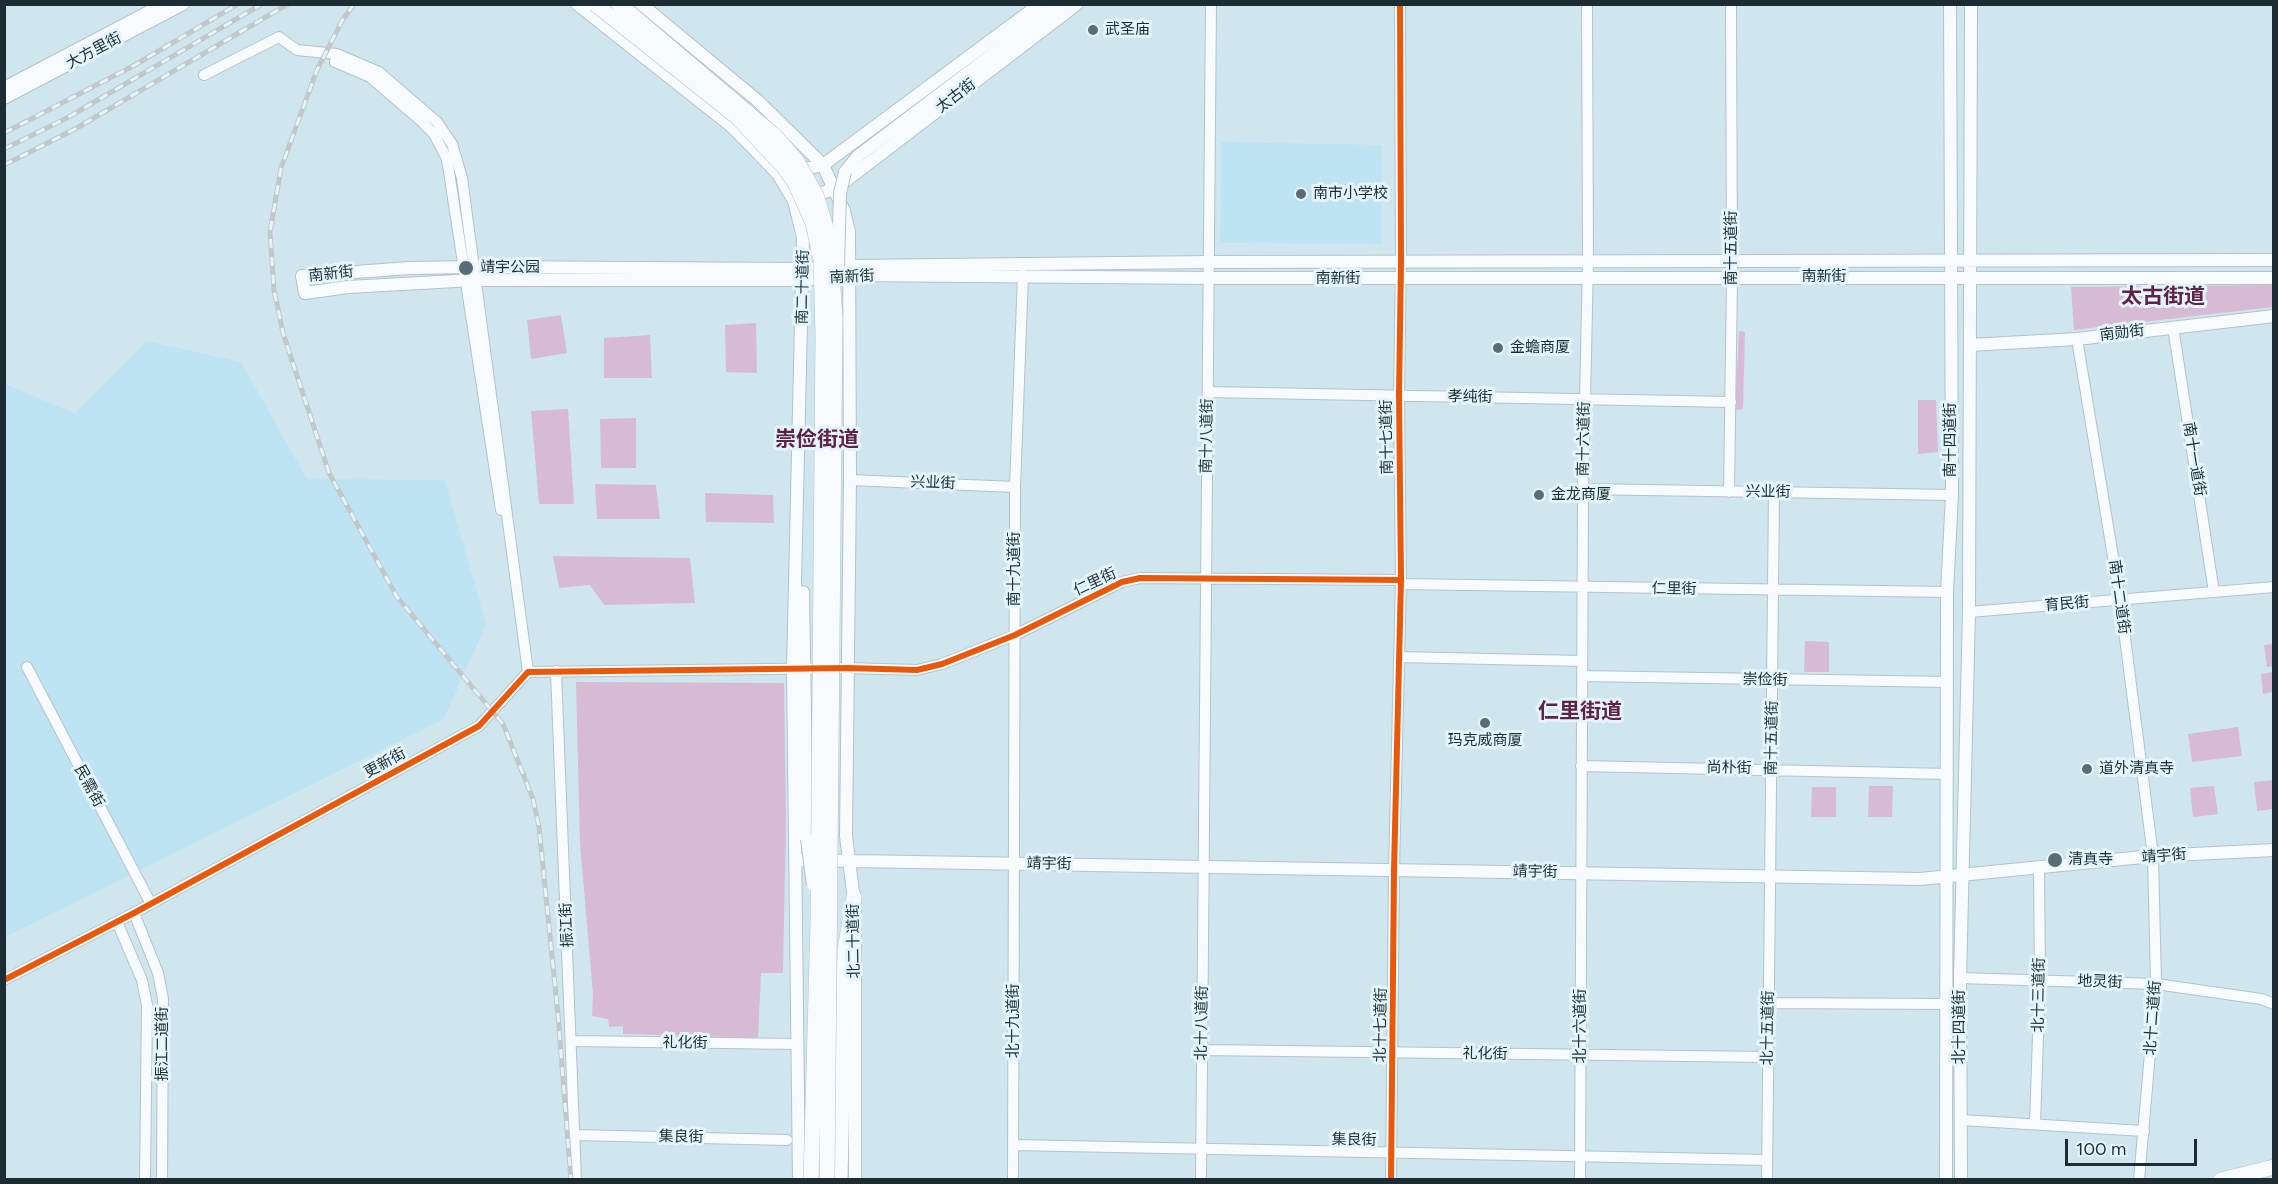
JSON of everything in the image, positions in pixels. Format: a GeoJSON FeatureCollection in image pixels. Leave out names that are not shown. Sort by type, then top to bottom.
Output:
{"type":"FeatureCollection","features":[{"type":"Feature","properties":{"kind":"highway"},"geometry":{"type":"LineString","coordinates":[[595,4],[736,117],[763,143],[795,183],[813,223],[821,260],[823,336],[819,922],[811,1179]]}},
{"type":"Feature","properties":{"kind":"highway"},"geometry":{"type":"LineString","coordinates":[[619,4],[751,114],[796,160],[816,195],[825,218],[830,241],[835,318],[827,1179]]}},
{"type":"Feature","properties":{"kind":"highway"},"geometry":{"type":"LineString","coordinates":[[840,1179],[845,950],[854,897]]}},
{"type":"Feature","properties":{"kind":"highway"},"geometry":{"type":"LineString","coordinates":[[2221,1179],[2274,1167]]}},
{"type":"Feature","properties":{"kind":"main road","name":"大方里街"},"geometry":{"type":"LineString","coordinates":[[4,88],[164,4]]}},
{"type":"Feature","properties":{"kind":"main road","name":"大方里街"},"geometry":{"type":"LineString","coordinates":[[4,98],[183,4]]}},
{"type":"Feature","properties":{"kind":"main road","name":"南二十道街"},"geometry":{"type":"LineString","coordinates":[[577,4],[730,125],[778,174],[794,201],[803,237],[799,669]]}},
{"type":"Feature","properties":{"kind":"main road"},"geometry":{"type":"LineString","coordinates":[[641,4],[758,101],[823,165],[835,189],[849,232],[848,668]]}},
{"type":"Feature","properties":{"kind":"main road","name":"太古街"},"geometry":{"type":"LineString","coordinates":[[823,165],[1040,4]]}},
{"type":"Feature","properties":{"kind":"main road","name":"太古街"},"geometry":{"type":"LineString","coordinates":[[835,318],[840,193],[845,172],[858,156],[1059,4]]}},
{"type":"Feature","properties":{"kind":"main road","name":"太古街"},"geometry":{"type":"LineString","coordinates":[[835,189],[1077,4]]}},
{"type":"Feature","properties":{"kind":"main road","name":"南十四道街"},"geometry":{"type":"LineString","coordinates":[[1947,875],[1947,592],[1952,495],[1950,4]]}},
{"type":"Feature","properties":{"kind":"main road","name":"北十四道街"},"geometry":{"type":"LineString","coordinates":[[1961,1179],[1960,978],[1969,612],[1971,4]]}},
{"type":"Feature","properties":{"kind":"main road"},"geometry":{"type":"LineString","coordinates":[[778,174],[823,165]]}},
{"type":"Feature","properties":{"kind":"main road"},"geometry":{"type":"LineString","coordinates":[[794,201],[835,189]]}},
{"type":"Feature","properties":{"kind":"main road"},"geometry":{"type":"LineString","coordinates":[[1970,260],[2274,260]]}},
{"type":"Feature","properties":{"kind":"main road","name":"南新街"},"geometry":{"type":"LineString","coordinates":[[803,274],[468,267],[302,276],[305,293],[348,287],[470,280],[803,274],[850,270],[1209,262],[1587,263],[1970,260]]}},
{"type":"Feature","properties":{"kind":"main road","name":"南新街"},"geometry":{"type":"LineString","coordinates":[[850,270],[1209,278],[1970,277]]}},
{"type":"Feature","properties":{"kind":"main road"},"geometry":{"type":"LineString","coordinates":[[1970,277],[2274,278]]}},
{"type":"Feature","properties":{"kind":"main road","name":"南勋街"},"geometry":{"type":"LineString","coordinates":[[1970,345],[2077,339],[2274,316]]}},
{"type":"Feature","properties":{"kind":"main road","name":"北二十道街"},"geometry":{"type":"LineString","coordinates":[[848,668],[847,861],[854,897],[855,1179]]}},
{"type":"Feature","properties":{"kind":"main road"},"geometry":{"type":"LineString","coordinates":[[799,669],[807,839],[819,922]]}},
{"type":"Feature","properties":{"kind":"main road"},"geometry":{"type":"LineString","coordinates":[[799,669],[795,860],[799,1179]]}},
{"type":"Feature","properties":{"kind":"main road","name":"靖宇街"},"geometry":{"type":"LineString","coordinates":[[795,860],[1920,879],[2153,856],[2274,849]]}},
{"type":"Feature","properties":{"kind":"main road","name":"北十四道街"},"geometry":{"type":"LineString","coordinates":[[1946,1179],[1947,875]]}},
{"type":"Feature","properties":{"kind":"street","name":"南十八道街"},"geometry":{"type":"LineString","coordinates":[[1204,867],[1211,4]]}},
{"type":"Feature","properties":{"kind":"street","name":"南十七道街"},"geometry":{"type":"LineString","coordinates":[[1394,870],[1401,582],[1400,4]]}},
{"type":"Feature","properties":{"kind":"street","name":"南十六道街"},"geometry":{"type":"LineString","coordinates":[[1581,873],[1583,489],[1587,279],[1587,4]]}},
{"type":"Feature","properties":{"kind":"street","name":"南十五道街"},"geometry":{"type":"LineString","coordinates":[[1729,492],[1732,277],[1731,4]]}},
{"type":"Feature","properties":{"kind":"street"},"geometry":{"type":"LineString","coordinates":[[204,75],[279,37],[297,50],[337,54],[379,72],[444,131],[458,159],[468,267],[525,675],[556,671],[799,669]]}},
{"type":"Feature","properties":{"kind":"street","name":"南十九道街"},"geometry":{"type":"LineString","coordinates":[[1013,863],[1015,487],[1023,275]]}},
{"type":"Feature","properties":{"kind":"street","name":"南十一道街"},"geometry":{"type":"LineString","coordinates":[[2174,327],[2214,592]]}},
{"type":"Feature","properties":{"kind":"street","name":"南十二道街"},"geometry":{"type":"LineString","coordinates":[[2077,339],[2120,599],[2153,856]]}},
{"type":"Feature","properties":{"kind":"street","name":"孝纯街"},"geometry":{"type":"LineString","coordinates":[[1208,392],[1731,402]]}},
{"type":"Feature","properties":{"kind":"street","name":"兴业街"},"geometry":{"type":"LineString","coordinates":[[850,480],[1015,487]]}},
{"type":"Feature","properties":{"kind":"street","name":"兴业街"},"geometry":{"type":"LineString","coordinates":[[1583,489],[1952,495]]}},
{"type":"Feature","properties":{"kind":"street","name":"南十五道街"},"geometry":{"type":"LineString","coordinates":[[1769,876],[1774,492]]}},
{"type":"Feature","properties":{"kind":"street","name":"仁里街"},"geometry":{"type":"LineString","coordinates":[[799,669],[917,669],[942,664],[1015,635],[1122,582],[1140,578],[1774,591],[1947,592]]}},
{"type":"Feature","properties":{"kind":"street","name":"育民街"},"geometry":{"type":"LineString","coordinates":[[1969,612],[2274,587]]}},
{"type":"Feature","properties":{"kind":"street"},"geometry":{"type":"LineString","coordinates":[[1399,657],[1582,661]]}},
{"type":"Feature","properties":{"kind":"street","name":"民需街"},"geometry":{"type":"LineString","coordinates":[[27,667],[151,904]]}},
{"type":"Feature","properties":{"kind":"street","name":"振江街"},"geometry":{"type":"LineString","coordinates":[[556,671],[576,1179]]}},
{"type":"Feature","properties":{"kind":"street","name":"更新街"},"geometry":{"type":"LineString","coordinates":[[4,980],[151,904],[479,726],[525,675]]}},
{"type":"Feature","properties":{"kind":"street","name":"崇俭街"},"geometry":{"type":"LineString","coordinates":[[1582,676],[1948,682]]}},
{"type":"Feature","properties":{"kind":"street","name":"尚朴街"},"geometry":{"type":"LineString","coordinates":[[1581,766],[1772,768],[1948,774]]}},
{"type":"Feature","properties":{"kind":"street","name":"北十二道街"},"geometry":{"type":"LineString","coordinates":[[2139,1179],[2156,984],[2153,856]]}},
{"type":"Feature","properties":{"kind":"street","name":"北十九道街"},"geometry":{"type":"LineString","coordinates":[[1013,863],[1013,1179]]}},
{"type":"Feature","properties":{"kind":"street","name":"北十八道街"},"geometry":{"type":"LineString","coordinates":[[1201,1179],[1204,867]]}},
{"type":"Feature","properties":{"kind":"street","name":"北十三道街"},"geometry":{"type":"LineString","coordinates":[[2035,1123],[2040,979],[2039,867]]}},
{"type":"Feature","properties":{"kind":"street","name":"北十七道街"},"geometry":{"type":"LineString","coordinates":[[1391,1179],[1394,870]]}},
{"type":"Feature","properties":{"kind":"street","name":"北十六道街"},"geometry":{"type":"LineString","coordinates":[[1580,1179],[1581,873]]}},
{"type":"Feature","properties":{"kind":"street","name":"北十五道街"},"geometry":{"type":"LineString","coordinates":[[1767,1179],[1769,876]]}},
{"type":"Feature","properties":{"kind":"street","name":"振江二道街"},"geometry":{"type":"LineString","coordinates":[[134,913],[158,973],[163,999],[162,1179]]}},
{"type":"Feature","properties":{"kind":"street","name":"振江二道街"},"geometry":{"type":"LineString","coordinates":[[117,922],[142,980],[147,1005],[145,1179]]}},
{"type":"Feature","properties":{"kind":"street","name":"地灵街"},"geometry":{"type":"LineString","coordinates":[[1960,978],[2156,984],[2261,999],[2274,1004]]}},
{"type":"Feature","properties":{"kind":"street"},"geometry":{"type":"LineString","coordinates":[[1769,1003],[1946,1004]]}},
{"type":"Feature","properties":{"kind":"street","name":"礼化街"},"geometry":{"type":"LineString","coordinates":[[572,1041],[798,1044]]}},
{"type":"Feature","properties":{"kind":"street","name":"礼化街"},"geometry":{"type":"LineString","coordinates":[[1202,1050],[1768,1057]]}},
{"type":"Feature","properties":{"kind":"street"},"geometry":{"type":"LineString","coordinates":[[1960,1120],[2144,1131]]}},
{"type":"Feature","properties":{"kind":"street","name":"集良街"},"geometry":{"type":"LineString","coordinates":[[575,1135],[787,1140]]}},
{"type":"Feature","properties":{"kind":"street","name":"集良街"},"geometry":{"type":"LineString","coordinates":[[1013,1145],[1767,1160]]}},
{"type":"Feature","properties":{"kind":"shaded area","name":"南市小学校"},"geometry":{"type":"Polygon","coordinates":[[[1221,142],[1382,145],[1381,244],[1220,243],[1221,142]]]}},
{"type":"Feature","properties":{"kind":"shaded area"},"geometry":{"type":"Polygon","coordinates":[[[2273,285],[2273,307],[2074,330],[2071,287],[2273,285]]]}},
{"type":"Feature","properties":{"kind":"shaded area"},"geometry":{"type":"Polygon","coordinates":[[[561,315],[567,353],[531,359],[527,320],[561,315]]]}},
{"type":"Feature","properties":{"kind":"shaded area"},"geometry":{"type":"Polygon","coordinates":[[[756,323],[757,373],[726,372],[725,325],[756,323]]]}},
{"type":"Feature","properties":{"kind":"shaded area"},"geometry":{"type":"Polygon","coordinates":[[[1739,331],[1745,332],[1743,409],[1735,410],[1739,331]]]}},
{"type":"Feature","properties":{"kind":"shaded area"},"geometry":{"type":"Polygon","coordinates":[[[650,335],[652,378],[604,378],[604,338],[650,335]]]}},
{"type":"Feature","properties":{"kind":"shaded area"},"geometry":{"type":"Polygon","coordinates":[[[147,341],[241,362],[307,479],[445,480],[486,624],[444,719],[5,937],[5,384],[75,413],[147,341]]]}},
{"type":"Feature","properties":{"kind":"shaded area"},"geometry":{"type":"Polygon","coordinates":[[[1918,400],[1936,400],[1938,452],[1918,454],[1918,400]]]}},
{"type":"Feature","properties":{"kind":"shaded area"},"geometry":{"type":"Polygon","coordinates":[[[568,409],[574,504],[539,504],[531,411],[568,409]]]}},
{"type":"Feature","properties":{"kind":"shaded area"},"geometry":{"type":"Polygon","coordinates":[[[636,418],[636,468],[601,468],[600,419],[636,418]]]}},
{"type":"Feature","properties":{"kind":"shaded area"},"geometry":{"type":"Polygon","coordinates":[[[595,484],[656,485],[660,519],[597,519],[595,484]]]}},
{"type":"Feature","properties":{"kind":"shaded area"},"geometry":{"type":"Polygon","coordinates":[[[705,493],[773,495],[774,523],[706,522],[705,493]]]}},
{"type":"Feature","properties":{"kind":"shaded area"},"geometry":{"type":"Polygon","coordinates":[[[553,556],[690,558],[695,603],[604,605],[590,585],[559,588],[553,556]]]}},
{"type":"Feature","properties":{"kind":"shaded area"},"geometry":{"type":"Polygon","coordinates":[[[1805,641],[1829,642],[1829,672],[1804,672],[1805,641]]]}},
{"type":"Feature","properties":{"kind":"shaded area"},"geometry":{"type":"Polygon","coordinates":[[[2273,644],[2273,666],[2267,667],[2264,645],[2273,644]]]}},
{"type":"Feature","properties":{"kind":"shaded area"},"geometry":{"type":"Polygon","coordinates":[[[2273,672],[2273,692],[2263,694],[2261,674],[2273,672]]]}},
{"type":"Feature","properties":{"kind":"shaded area"},"geometry":{"type":"Polygon","coordinates":[[[576,682],[784,683],[786,823],[783,973],[761,973],[758,1038],[623,1034],[623,1026],[609,1027],[608,1019],[592,1016],[593,994],[580,843],[576,682]]]}},
{"type":"Feature","properties":{"kind":"shaded area"},"geometry":{"type":"Polygon","coordinates":[[[2238,727],[2242,756],[2192,762],[2188,734],[2238,727]]]}},
{"type":"Feature","properties":{"kind":"shaded area"},"geometry":{"type":"Polygon","coordinates":[[[2273,780],[2273,809],[2257,811],[2254,782],[2273,780]]]}},
{"type":"Feature","properties":{"kind":"shaded area"},"geometry":{"type":"Polygon","coordinates":[[[1869,786],[1893,786],[1892,817],[1868,817],[1869,786]]]}},
{"type":"Feature","properties":{"kind":"shaded area"},"geometry":{"type":"Polygon","coordinates":[[[2214,786],[2218,814],[2193,817],[2190,788],[2214,786]]]}},
{"type":"Feature","properties":{"kind":"shaded area"},"geometry":{"type":"Polygon","coordinates":[[[1812,787],[1836,787],[1836,817],[1811,817],[1812,787]]]}},
{"type":"Feature","properties":{"kind":"railway"},"geometry":{"type":"LineString","coordinates":[[4,133],[135,65],[238,4]]}},
{"type":"Feature","properties":{"kind":"railway"},"geometry":{"type":"LineString","coordinates":[[4,149],[67,118],[262,4]]}},
{"type":"Feature","properties":{"kind":"railway"},"geometry":{"type":"LineString","coordinates":[[4,165],[75,129],[288,4]]}},
{"type":"Feature","properties":{"kind":"railway"},"geometry":{"type":"LineString","coordinates":[[354,4],[342,21],[317,70],[281,168],[270,232],[274,290],[283,333],[329,473],[397,597],[503,724],[533,799],[539,827],[558,1015],[571,1180]]}},
{"type":"Feature","properties":{"kind":"cycle path"},"geometry":{"type":"LineString","coordinates":[[1391,1180],[1394,870],[1401,580],[1400,4]]}},
{"type":"Feature","properties":{"kind":"cycle path"},"geometry":{"type":"LineString","coordinates":[[4,980],[134,913],[479,726],[528,672],[848,668],[917,670],[942,664],[1015,635],[1122,582],[1140,578],[1401,580]]}},
{"type":"Feature","properties":{"kind":"place","name":"武圣庙"},"geometry":{"type":"Point","coordinates":[1093,30]}},
{"type":"Feature","properties":{"kind":"place","name":"南市小学校"},"geometry":{"type":"Point","coordinates":[1301,194]}},
{"type":"Feature","properties":{"kind":"place","name":"靖宇公园"},"geometry":{"type":"Point","coordinates":[466,268]}},
{"type":"Feature","properties":{"kind":"place","name":"金蟾商厦"},"geometry":{"type":"Point","coordinates":[1498,348]}},
{"type":"Feature","properties":{"kind":"place","name":"金龙商厦"},"geometry":{"type":"Point","coordinates":[1539,495]}},
{"type":"Feature","properties":{"kind":"place","name":"玛克威商厦"},"geometry":{"type":"Point","coordinates":[1485,723]}},
{"type":"Feature","properties":{"kind":"place","name":"道外清真寺"},"geometry":{"type":"Point","coordinates":[2087,769]}},
{"type":"Feature","properties":{"kind":"place","name":"清真寺"},"geometry":{"type":"Point","coordinates":[2055,860]}},
{"type":"Feature","properties":{"kind":"district","name":"太古街道"},"geometry":{"type":"Point","coordinates":[2163,297]}},
{"type":"Feature","properties":{"kind":"district","name":"崇俭街道"},"geometry":{"type":"Point","coordinates":[817,440]}},
{"type":"Feature","properties":{"kind":"district","name":"仁里街道"},"geometry":{"type":"Point","coordinates":[1580,712]}}]}
